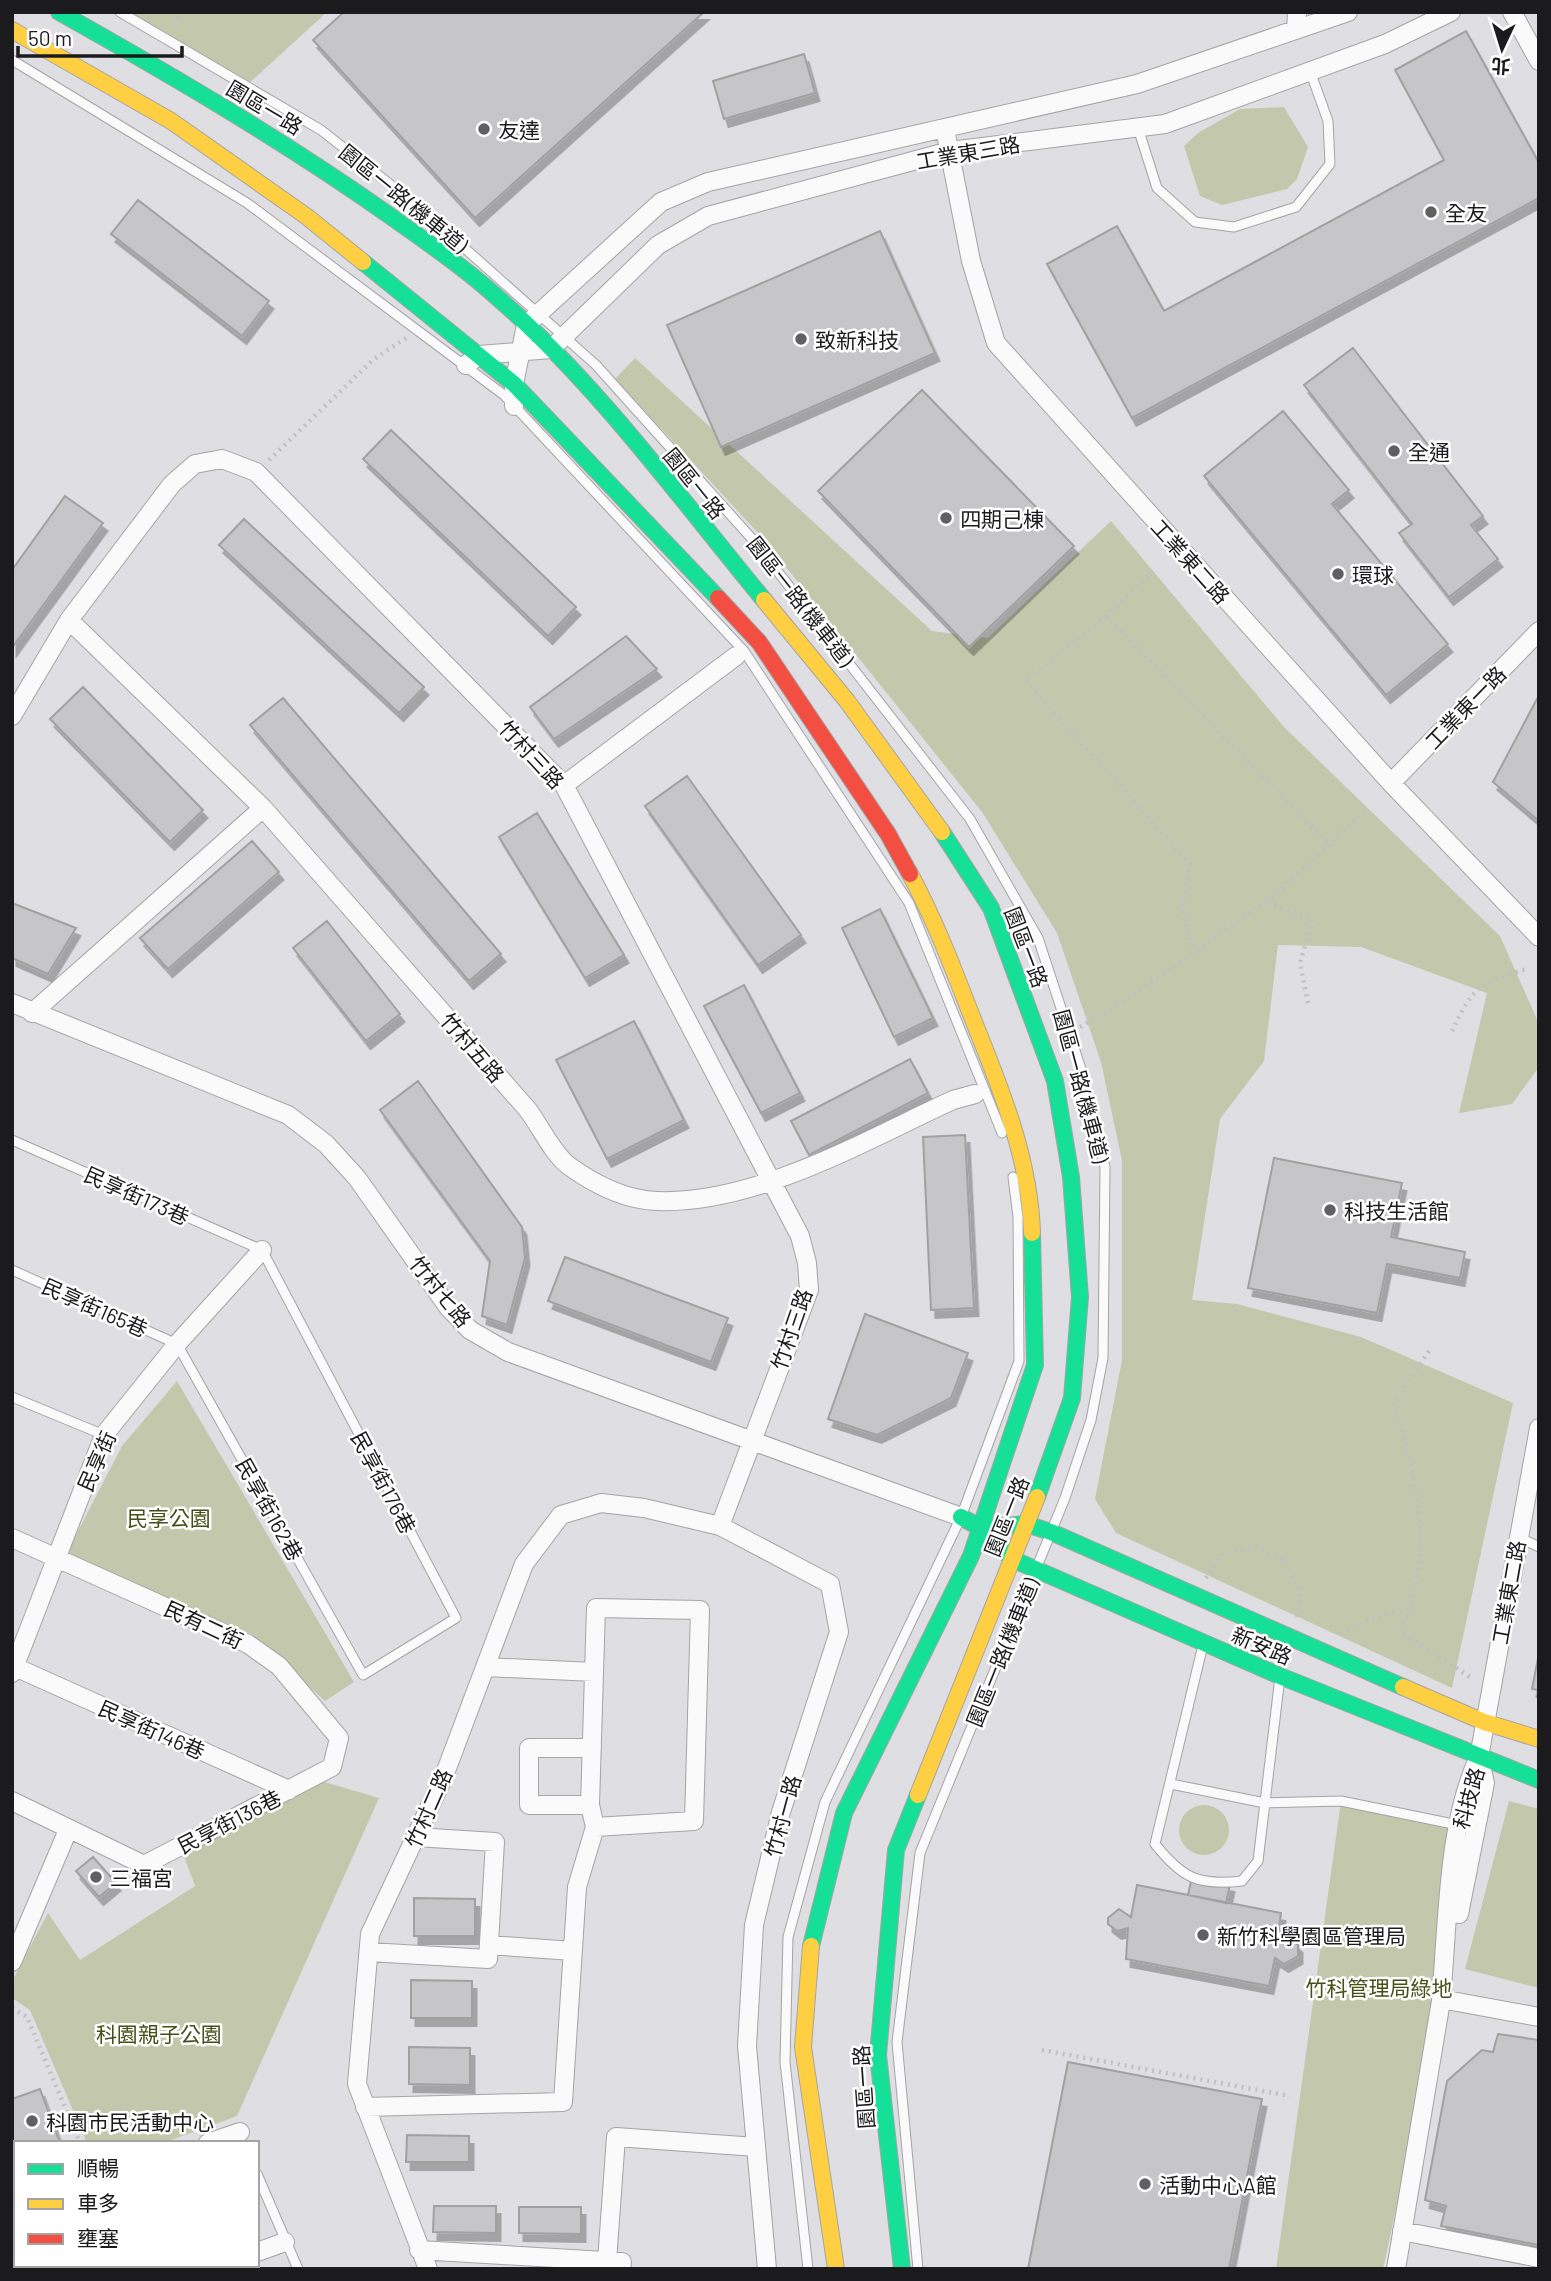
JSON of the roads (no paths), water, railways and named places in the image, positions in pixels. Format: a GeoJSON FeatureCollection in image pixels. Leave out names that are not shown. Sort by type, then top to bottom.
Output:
{"type":"FeatureCollection","features":[{"type":"Feature","properties":{"kind":"street","name":"園區一路"},"geometry":{"type":"LineString","coordinates":[[59,12],[169,73],[313,161],[533,319],[551,349],[582,379],[846,701],[952,846],[991,908],[1055,1081],[1071,1177],[1080,1297],[1072,1398],[1026,1524],[896,1850],[878,2055],[902,2269]]}},
{"type":"Feature","properties":{"kind":"street","name":"工業東三路"},"geometry":{"type":"LineString","coordinates":[[533,319],[662,202],[708,182],[1137,84],[1296,21],[1348,12]]}},
{"type":"Feature","properties":{"kind":"street","name":"工業東三路"},"geometry":{"type":"LineString","coordinates":[[551,349],[664,242],[708,216],[950,151],[1165,124],[1385,44],[1451,12]]}},
{"type":"Feature","properties":{"kind":"street"},"geometry":{"type":"LineString","coordinates":[[1512,12],[1539,61]]}},
{"type":"Feature","properties":{"kind":"street","name":"園區一路"},"geometry":{"type":"LineString","coordinates":[[12,30],[171,121],[306,216],[473,360],[514,384],[765,651],[888,834],[934,919],[1000,1088],[1020,1154],[1031,1210],[1035,1365],[971,1556],[844,1813],[811,1944],[803,2047],[836,2269]]}},
{"type":"Feature","properties":{"kind":"street","name":"工業東二路"},"geometry":{"type":"LineString","coordinates":[[945,129],[971,261],[996,343],[1391,783],[1539,937]]}},
{"type":"Feature","properties":{"kind":"street"},"geometry":{"type":"LineString","coordinates":[[640,222],[664,242]]}},
{"type":"Feature","properties":{"kind":"street"},"geometry":{"type":"LineString","coordinates":[[514,406],[514,384],[521,351],[533,319]]}},
{"type":"Feature","properties":{"kind":"street"},"geometry":{"type":"LineString","coordinates":[[473,360],[521,351],[551,349]]}},
{"type":"Feature","properties":{"kind":"street","name":"竹村三路"},"geometry":{"type":"LineString","coordinates":[[12,716],[69,620],[172,484],[195,464],[222,459],[256,472],[564,785],[800,1237],[807,1263],[809,1290],[751,1441]]}},
{"type":"Feature","properties":{"kind":"street","name":"竹村五路"},"geometry":{"type":"LineString","coordinates":[[69,620],[263,808],[528,1110],[566,1164],[614,1192],[656,1201],[702,1198],[770,1182],[953,1100],[975,1094]]}},
{"type":"Feature","properties":{"kind":"street","name":"工業東一路"},"geometry":{"type":"LineString","coordinates":[[1391,783],[1539,631]]}},
{"type":"Feature","properties":{"kind":"street"},"geometry":{"type":"LineString","coordinates":[[564,785],[736,656]]}},
{"type":"Feature","properties":{"kind":"street"},"geometry":{"type":"LineString","coordinates":[[32,1013],[263,808]]}},
{"type":"Feature","properties":{"kind":"street","name":"竹村七路"},"geometry":{"type":"LineString","coordinates":[[12,1003],[288,1115],[326,1144],[357,1178],[448,1307],[470,1330],[508,1352],[961,1517]]}},
{"type":"Feature","properties":{"kind":"street","name":"民享街"},"geometry":{"type":"LineString","coordinates":[[14,1670],[104,1435],[177,1344],[262,1250]]}},
{"type":"Feature","properties":{"kind":"street","name":"工業東二路"},"geometry":{"type":"LineString","coordinates":[[1479,1757],[1539,1428]]}},
{"type":"Feature","properties":{"kind":"street"},"geometry":{"type":"LineString","coordinates":[[720,1526],[751,1441]]}},
{"type":"Feature","properties":{"kind":"street","name":"竹村二路"},"geometry":{"type":"LineString","coordinates":[[428,2269],[357,2084],[370,1934],[444,1776],[524,1564],[561,1515],[601,1503],[644,1508],[720,1526]]}},
{"type":"Feature","properties":{"kind":"street","name":"新安路"},"geometry":{"type":"LineString","coordinates":[[961,1517],[981,1528],[1012,1559],[1280,1676],[1539,1780]]}},
{"type":"Feature","properties":{"kind":"street","name":"新安路"},"geometry":{"type":"LineString","coordinates":[[981,1528],[1026,1524],[1051,1532],[1484,1722],[1539,1739]]}},
{"type":"Feature","properties":{"kind":"street","name":"竹村一路"},"geometry":{"type":"LineString","coordinates":[[720,1526],[831,1584],[839,1632],[781,1812],[754,1925],[747,2046],[767,2269]]}},
{"type":"Feature","properties":{"kind":"street","name":"民有二街"},"geometry":{"type":"LineString","coordinates":[[12,1538],[248,1644],[279,1666],[339,1738],[332,1767]]}},
{"type":"Feature","properties":{"kind":"street"},"geometry":{"type":"LineString","coordinates":[[365,2107],[563,2102],[577,1887],[595,1827],[590,1805],[596,1608],[700,1611],[694,1821],[595,1827]]}},
{"type":"Feature","properties":{"kind":"street"},"geometry":{"type":"LineString","coordinates":[[485,1667],[594,1672]]}},
{"type":"Feature","properties":{"kind":"street","name":"民享街146巷"},"geometry":{"type":"LineString","coordinates":[[14,1670],[289,1790]]}},
{"type":"Feature","properties":{"kind":"street"},"geometry":{"type":"LineString","coordinates":[[590,1805],[529,1805],[529,1748],[592,1748]]}},
{"type":"Feature","properties":{"kind":"street","name":"科技路"},"geometry":{"type":"LineString","coordinates":[[1441,1999],[1458,1825],[1469,1779],[1479,1757]]}},
{"type":"Feature","properties":{"kind":"street","name":"科技路"},"geometry":{"type":"LineString","coordinates":[[1396,2269],[1441,1999],[1485,1783],[1479,1757]]}},
{"type":"Feature","properties":{"kind":"street","name":"民享街136巷"},"geometry":{"type":"LineString","coordinates":[[12,1801],[144,1865],[332,1767]]}},
{"type":"Feature","properties":{"kind":"street"},"geometry":{"type":"LineString","coordinates":[[12,1962],[68,1829]]}},
{"type":"Feature","properties":{"kind":"street"},"geometry":{"type":"LineString","coordinates":[[369,1952],[488,1959],[495,1842],[416,1837]]}},
{"type":"Feature","properties":{"kind":"street"},"geometry":{"type":"LineString","coordinates":[[489,1945],[573,1951]]}},
{"type":"Feature","properties":{"kind":"street"},"geometry":{"type":"LineString","coordinates":[[1441,1999],[1539,2017]]}},
{"type":"Feature","properties":{"kind":"street"},"geometry":{"type":"LineString","coordinates":[[219,2141],[242,2137]]}},
{"type":"Feature","properties":{"kind":"street"},"geometry":{"type":"LineString","coordinates":[[419,2250],[614,2265],[616,2137],[756,2147]]}},
{"type":"Feature","properties":{"kind":"street"},"geometry":{"type":"LineString","coordinates":[[1402,2231],[1539,2258]]}},
{"type":"Feature","properties":{"kind":"street"},"geometry":{"type":"LineString","coordinates":[[259,2251],[285,2242]]}},
{"type":"Feature","properties":{"kind":"lane","name":"園區一路(機車道)"},"geometry":{"type":"LineString","coordinates":[[120,12],[321,130],[415,204],[533,319],[564,335],[596,365],[754,541],[970,819],[1038,938],[1082,1069],[1105,1167],[1103,1358],[1091,1420],[1051,1532],[920,1853],[897,2042],[918,2269]]}},
{"type":"Feature","properties":{"kind":"lane"},"geometry":{"type":"LineString","coordinates":[[12,60],[247,203],[473,360],[744,651],[909,903],[1005,1142]]}},
{"type":"Feature","properties":{"kind":"lane"},"geometry":{"type":"LineString","coordinates":[[1138,128],[1157,188],[1195,222],[1234,227],[1296,206],[1330,164],[1328,121],[1310,71]]}},
{"type":"Feature","properties":{"kind":"lane","name":"民享街173巷"},"geometry":{"type":"LineString","coordinates":[[12,1140],[262,1250]]}},
{"type":"Feature","properties":{"kind":"lane"},"geometry":{"type":"LineString","coordinates":[[808,2269],[785,2062],[788,1937],[825,1802],[961,1517],[1019,1362],[1018,1217],[1011,1167]]}},
{"type":"Feature","properties":{"kind":"lane","name":"民享街176巷"},"geometry":{"type":"LineString","coordinates":[[262,1250],[456,1618],[363,1675]]}},
{"type":"Feature","properties":{"kind":"lane","name":"民享街165巷"},"geometry":{"type":"LineString","coordinates":[[12,1270],[177,1344]]}},
{"type":"Feature","properties":{"kind":"lane","name":"民享街162巷"},"geometry":{"type":"LineString","coordinates":[[177,1344],[363,1675]]}},
{"type":"Feature","properties":{"kind":"lane"},"geometry":{"type":"LineString","coordinates":[[12,1397],[104,1435]]}},
{"type":"Feature","properties":{"kind":"lane"},"geometry":{"type":"LineString","coordinates":[[1518,1537],[1539,1537]]}},
{"type":"Feature","properties":{"kind":"lane"},"geometry":{"type":"LineString","coordinates":[[1518,1537],[1539,1547]]}},
{"type":"Feature","properties":{"kind":"lane"},"geometry":{"type":"LineString","coordinates":[[1203,1643],[1155,1844],[1175,1869],[1194,1880],[1221,1883],[1242,1881],[1258,1861],[1280,1676]]}},
{"type":"Feature","properties":{"kind":"lane"},"geometry":{"type":"LineString","coordinates":[[1171,1784],[1265,1803],[1341,1801],[1458,1825]]}},
{"type":"Feature","properties":{"kind":"lane"},"geometry":{"type":"LineString","coordinates":[[259,2179],[298,2269]]}},
{"type":"Feature","properties":{"kind":"place","name":"友達"},"geometry":{"type":"Point","coordinates":[484,129]}},
{"type":"Feature","properties":{"kind":"place","name":"全友"},"geometry":{"type":"Point","coordinates":[1431,212]}},
{"type":"Feature","properties":{"kind":"place","name":"致新科技"},"geometry":{"type":"Point","coordinates":[801,339]}},
{"type":"Feature","properties":{"kind":"place","name":"全通"},"geometry":{"type":"Point","coordinates":[1394,451]}},
{"type":"Feature","properties":{"kind":"place","name":"四期己棟"},"geometry":{"type":"Point","coordinates":[946,518]}},
{"type":"Feature","properties":{"kind":"place","name":"環球"},"geometry":{"type":"Point","coordinates":[1338,574]}},
{"type":"Feature","properties":{"kind":"place","name":"科技生活館"},"geometry":{"type":"Point","coordinates":[1330,1210]}},
{"type":"Feature","properties":{"kind":"place","name":"三福宮"},"geometry":{"type":"Point","coordinates":[96,1877]}},
{"type":"Feature","properties":{"kind":"place","name":"新竹科學園區管理局"},"geometry":{"type":"Point","coordinates":[1203,1935]}},
{"type":"Feature","properties":{"kind":"place","name":"科園市民活動中心"},"geometry":{"type":"Point","coordinates":[32,2121]}},
{"type":"Feature","properties":{"kind":"place","name":"活動中心A館"},"geometry":{"type":"Point","coordinates":[1145,2184]}},
{"type":"Feature","properties":{"kind":"park label","name":"民享公園"},"geometry":{"type":"Point","coordinates":[169,1517]}},
{"type":"Feature","properties":{"kind":"park label","name":"竹科管理局綠地"},"geometry":{"type":"Point","coordinates":[1379,1987]}},
{"type":"Feature","properties":{"kind":"park label","name":"科園親子公園"},"geometry":{"type":"Point","coordinates":[159,2033]}}]}
